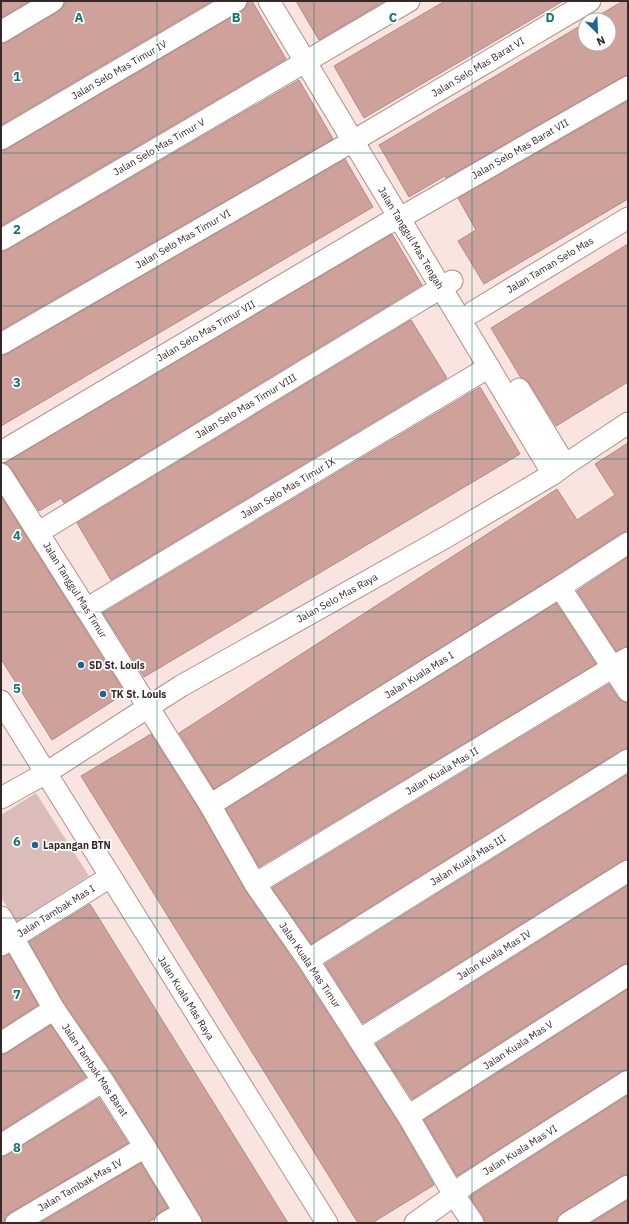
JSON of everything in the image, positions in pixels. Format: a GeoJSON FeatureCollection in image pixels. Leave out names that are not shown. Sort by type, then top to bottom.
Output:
{"type":"FeatureCollection","features":[{"type":"Feature","properties":{"kind":"street"},"geometry":{"type":"LineString","coordinates":[[1,32],[53,1]]}},
{"type":"Feature","properties":{"kind":"street","name":"Jalan Selo Mas Timur IV"},"geometry":{"type":"LineString","coordinates":[[1,139],[236,1]]}},
{"type":"Feature","properties":{"kind":"street","name":"Jalan Tanggul Mas Tengah"},"geometry":{"type":"LineString","coordinates":[[269,1],[311,58],[406,215],[447,284],[489,367],[559,469]]}},
{"type":"Feature","properties":{"kind":"street","name":"Jalan Tanggul Mas Tengah"},"geometry":{"type":"LineString","coordinates":[[285,1],[311,58]]}},
{"type":"Feature","properties":{"kind":"street","name":"Jalan Selo Mas Timur V"},"geometry":{"type":"LineString","coordinates":[[1,240],[409,1]]}},
{"type":"Feature","properties":{"kind":"street","name":"Jalan Selo Mas Barat VI"},"geometry":{"type":"LineString","coordinates":[[359,137],[590,1]]}},
{"type":"Feature","properties":{"kind":"street","name":"Jalan Selo Mas Barat VII"},"geometry":{"type":"LineString","coordinates":[[406,215],[628,87]]}},
{"type":"Feature","properties":{"kind":"street","name":"Jalan Selo Mas Timur VI"},"geometry":{"type":"LineString","coordinates":[[1,344],[359,137]]}},
{"type":"Feature","properties":{"kind":"street","name":"Jalan Selo Mas Timur VII"},"geometry":{"type":"LineString","coordinates":[[1,452],[386,224],[406,215]]}},
{"type":"Feature","properties":{"kind":"street","name":"Jalan Taman Selo Mas"},"geometry":{"type":"LineString","coordinates":[[472,312],[628,218]]}},
{"type":"Feature","properties":{"kind":"street","name":"Jalan Tanggul Mas Tengah"},"geometry":{"type":"LineString","coordinates":[[447,284],[472,312],[559,469]]}},
{"type":"Feature","properties":{"kind":"street","name":"Jalan Selo Mas Timur VIII"},"geometry":{"type":"LineString","coordinates":[[39,532],[447,284]]}},
{"type":"Feature","properties":{"kind":"street","name":"Jalan Selo Mas Timur IX"},"geometry":{"type":"LineString","coordinates":[[86,609],[489,367]]}},
{"type":"Feature","properties":{"kind":"street","name":"Jalan Selo Mas Raya"},"geometry":{"type":"LineString","coordinates":[[1,798],[46,773],[181,686],[446,537],[559,469],[628,423]]}},
{"type":"Feature","properties":{"kind":"street","name":"Jalan Tanggul Mas Timur"},"geometry":{"type":"LineString","coordinates":[[1,474],[39,532],[147,707]]}},
{"type":"Feature","properties":{"kind":"street","name":"Jalan Kuala Mas I"},"geometry":{"type":"LineString","coordinates":[[210,805],[628,543]]}},
{"type":"Feature","properties":{"kind":"street"},"geometry":{"type":"LineString","coordinates":[[560,587],[620,662],[628,691]]}},
{"type":"Feature","properties":{"kind":"street","name":"Jalan Kuala Mas II"},"geometry":{"type":"LineString","coordinates":[[255,884],[620,662]]}},
{"type":"Feature","properties":{"kind":"street","name":"Jalan Kuala Mas Raya"},"geometry":{"type":"LineString","coordinates":[[1,702],[326,1223]]}},
{"type":"Feature","properties":{"kind":"street","name":"Jalan Kuala Mas Timur"},"geometry":{"type":"LineString","coordinates":[[147,707],[210,805],[255,884],[308,960],[408,1116],[473,1223]]}},
{"type":"Feature","properties":{"kind":"street","name":"Jalan Kuala Mas III"},"geometry":{"type":"LineString","coordinates":[[308,960],[628,760]]}},
{"type":"Feature","properties":{"kind":"street","name":"Jalan Kuala Mas IV"},"geometry":{"type":"LineString","coordinates":[[359,1040],[628,871]]}},
{"type":"Feature","properties":{"kind":"street","name":"Jalan Tambak Mas I"},"geometry":{"type":"LineString","coordinates":[[7,941],[110,877]]}},
{"type":"Feature","properties":{"kind":"street","name":"Jalan Tambak Mas Barat"},"geometry":{"type":"LineString","coordinates":[[1,917],[7,941],[103,1081],[188,1217]]}},
{"type":"Feature","properties":{"kind":"street","name":"Jalan Kuala Mas V"},"geometry":{"type":"LineString","coordinates":[[408,1116],[628,975]]}},
{"type":"Feature","properties":{"kind":"street"},"geometry":{"type":"LineString","coordinates":[[1,1043],[54,1009]]}},
{"type":"Feature","properties":{"kind":"street"},"geometry":{"type":"LineString","coordinates":[[1,1145],[103,1081]]}},
{"type":"Feature","properties":{"kind":"street","name":"Jalan Kuala Mas VI"},"geometry":{"type":"LineString","coordinates":[[415,1223],[465,1185],[628,1082]]}},
{"type":"Feature","properties":{"kind":"street","name":"Jalan Tambak Mas IV"},"geometry":{"type":"LineString","coordinates":[[16,1223],[145,1147]]}},
{"type":"Feature","properties":{"kind":"street"},"geometry":{"type":"LineString","coordinates":[[568,1223],[628,1186]]}},
{"type":"Feature","properties":{"kind":"street"},"geometry":{"type":"LineString","coordinates":[[165,1223],[188,1217]]}},
{"type":"Feature","properties":{"kind":"shaded area","name":"Lapangan BTN"},"geometry":{"type":"Polygon","coordinates":[[[36,793],[89,876],[16,922],[1,897],[1,815],[36,793]]]}},
{"type":"Feature","properties":{"kind":"building"},"geometry":{"type":"Polygon","coordinates":[[[1,1],[30,1],[1,18],[1,1]]]}},
{"type":"Feature","properties":{"kind":"building"},"geometry":{"type":"Polygon","coordinates":[[[65,1],[212,1],[1,125],[1,44],[7,42],[59,11],[63,7],[65,1]]]}},
{"type":"Feature","properties":{"kind":"building"},"geometry":{"type":"Polygon","coordinates":[[[248,1],[252,1],[286,59],[1,226],[1,151],[7,149],[242,11],[246,7],[248,1]]]}},
{"type":"Feature","properties":{"kind":"building"},"geometry":{"type":"Polygon","coordinates":[[[296,1],[385,1],[319,40],[296,1]]]}},
{"type":"Feature","properties":{"kind":"building"},"geometry":{"type":"Polygon","coordinates":[[[445,1],[563,1],[364,118],[334,66],[445,1]]]}},
{"type":"Feature","properties":{"kind":"building"},"geometry":{"type":"Polygon","coordinates":[[[623,1],[628,1],[628,75],[622,77],[446,178],[445,176],[409,197],[379,145],[577,28],[577,52],[617,52],[617,12],[604,12],[623,1]]]}},
{"type":"Feature","properties":{"kind":"building"},"geometry":{"type":"Polygon","coordinates":[[[299,80],[333,139],[1,330],[1,252],[7,250],[299,80]]]}},
{"type":"Feature","properties":{"kind":"building"},"geometry":{"type":"Polygon","coordinates":[[[628,101],[628,199],[484,284],[458,241],[476,230],[458,198],[628,101]]]}},
{"type":"Feature","properties":{"kind":"building"},"geometry":{"type":"Polygon","coordinates":[[[345,159],[373,207],[1,426],[1,356],[7,354],[345,159]]]}},
{"type":"Feature","properties":{"kind":"building"},"geometry":{"type":"Polygon","coordinates":[[[392,234],[422,285],[64,503],[61,498],[39,511],[11,468],[5,463],[392,234]]]}},
{"type":"Feature","properties":{"kind":"building"},"geometry":{"type":"Polygon","coordinates":[[[628,244],[628,382],[556,426],[529,383],[525,379],[521,378],[491,328],[628,244]]]}},
{"type":"Feature","properties":{"kind":"building"},"geometry":{"type":"Polygon","coordinates":[[[411,320],[447,378],[111,580],[77,523],[411,320]]]}},
{"type":"Feature","properties":{"kind":"building"},"geometry":{"type":"Polygon","coordinates":[[[480,387],[520,454],[144,677],[103,613],[480,387]]]}},
{"type":"Feature","properties":{"kind":"building"},"geometry":{"type":"Polygon","coordinates":[[[628,443],[628,531],[621,533],[554,577],[214,789],[179,733],[557,489],[577,520],[615,495],[595,464],[628,443]]]}},
{"type":"Feature","properties":{"kind":"building"},"geometry":{"type":"Polygon","coordinates":[[[1,496],[123,690],[117,694],[119,697],[52,740],[1,659],[1,496]]]}},
{"type":"Feature","properties":{"kind":"building"},"geometry":{"type":"Polygon","coordinates":[[[628,557],[628,646],[616,651],[577,591],[628,557]]]}},
{"type":"Feature","properties":{"kind":"building"},"geometry":{"type":"Polygon","coordinates":[[[556,603],[596,664],[259,867],[226,809],[556,603]]]}},
{"type":"Feature","properties":{"kind":"building"},"geometry":{"type":"Polygon","coordinates":[[[609,684],[618,698],[628,703],[628,748],[622,750],[311,944],[272,888],[609,684]]]}},
{"type":"Feature","properties":{"kind":"building"},"geometry":{"type":"Polygon","coordinates":[[[151,734],[200,811],[245,890],[298,967],[398,1122],[434,1185],[372,1223],[358,1223],[81,776],[151,734]]]}},
{"type":"Feature","properties":{"kind":"building"},"geometry":{"type":"Polygon","coordinates":[[[628,774],[628,859],[622,861],[363,1023],[325,964],[628,774]]]}},
{"type":"Feature","properties":{"kind":"building"},"geometry":{"type":"Polygon","coordinates":[[[628,885],[628,963],[622,965],[412,1099],[376,1044],[628,885]]]}},
{"type":"Feature","properties":{"kind":"building"},"geometry":{"type":"Polygon","coordinates":[[[90,904],[288,1223],[203,1223],[201,1217],[113,1074],[64,1003],[29,942],[90,904]]]}},
{"type":"Feature","properties":{"kind":"building"},"geometry":{"type":"Polygon","coordinates":[[[9,954],[38,1005],[1,1029],[1,957],[9,954]]]}},
{"type":"Feature","properties":{"kind":"building"},"geometry":{"type":"Polygon","coordinates":[[[628,989],[628,1069],[622,1071],[457,1176],[424,1120],[628,989]]]}},
{"type":"Feature","properties":{"kind":"building"},"geometry":{"type":"Polygon","coordinates":[[[51,1025],[86,1077],[1,1131],[1,1055],[7,1053],[51,1025]]]}},
{"type":"Feature","properties":{"kind":"building"},"geometry":{"type":"Polygon","coordinates":[[[628,1095],[628,1174],[622,1176],[562,1213],[558,1217],[556,1223],[485,1223],[483,1216],[470,1197],[472,1195],[628,1095]]]}},
{"type":"Feature","properties":{"kind":"building"},"geometry":{"type":"Polygon","coordinates":[[[99,1098],[128,1143],[10,1213],[5,1217],[4,1223],[1,1223],[1,1157],[7,1155],[99,1098]]]}},
{"type":"Feature","properties":{"kind":"building"},"geometry":{"type":"Polygon","coordinates":[[[141,1163],[168,1208],[159,1213],[154,1219],[147,1223],[40,1223],[141,1163]]]}},
{"type":"Feature","properties":{"kind":"building"},"geometry":{"type":"Polygon","coordinates":[[[628,1200],[628,1223],[591,1223],[628,1200]]]}},
{"type":"Feature","properties":{"kind":"place","name":"SD St. Louis"},"geometry":{"type":"Point","coordinates":[81,665]}},
{"type":"Feature","properties":{"kind":"place","name":"TK St. Louis"},"geometry":{"type":"Point","coordinates":[103,694]}},
{"type":"Feature","properties":{"kind":"place","name":"Lapangan BTN"},"geometry":{"type":"Point","coordinates":[35,845]}}]}
